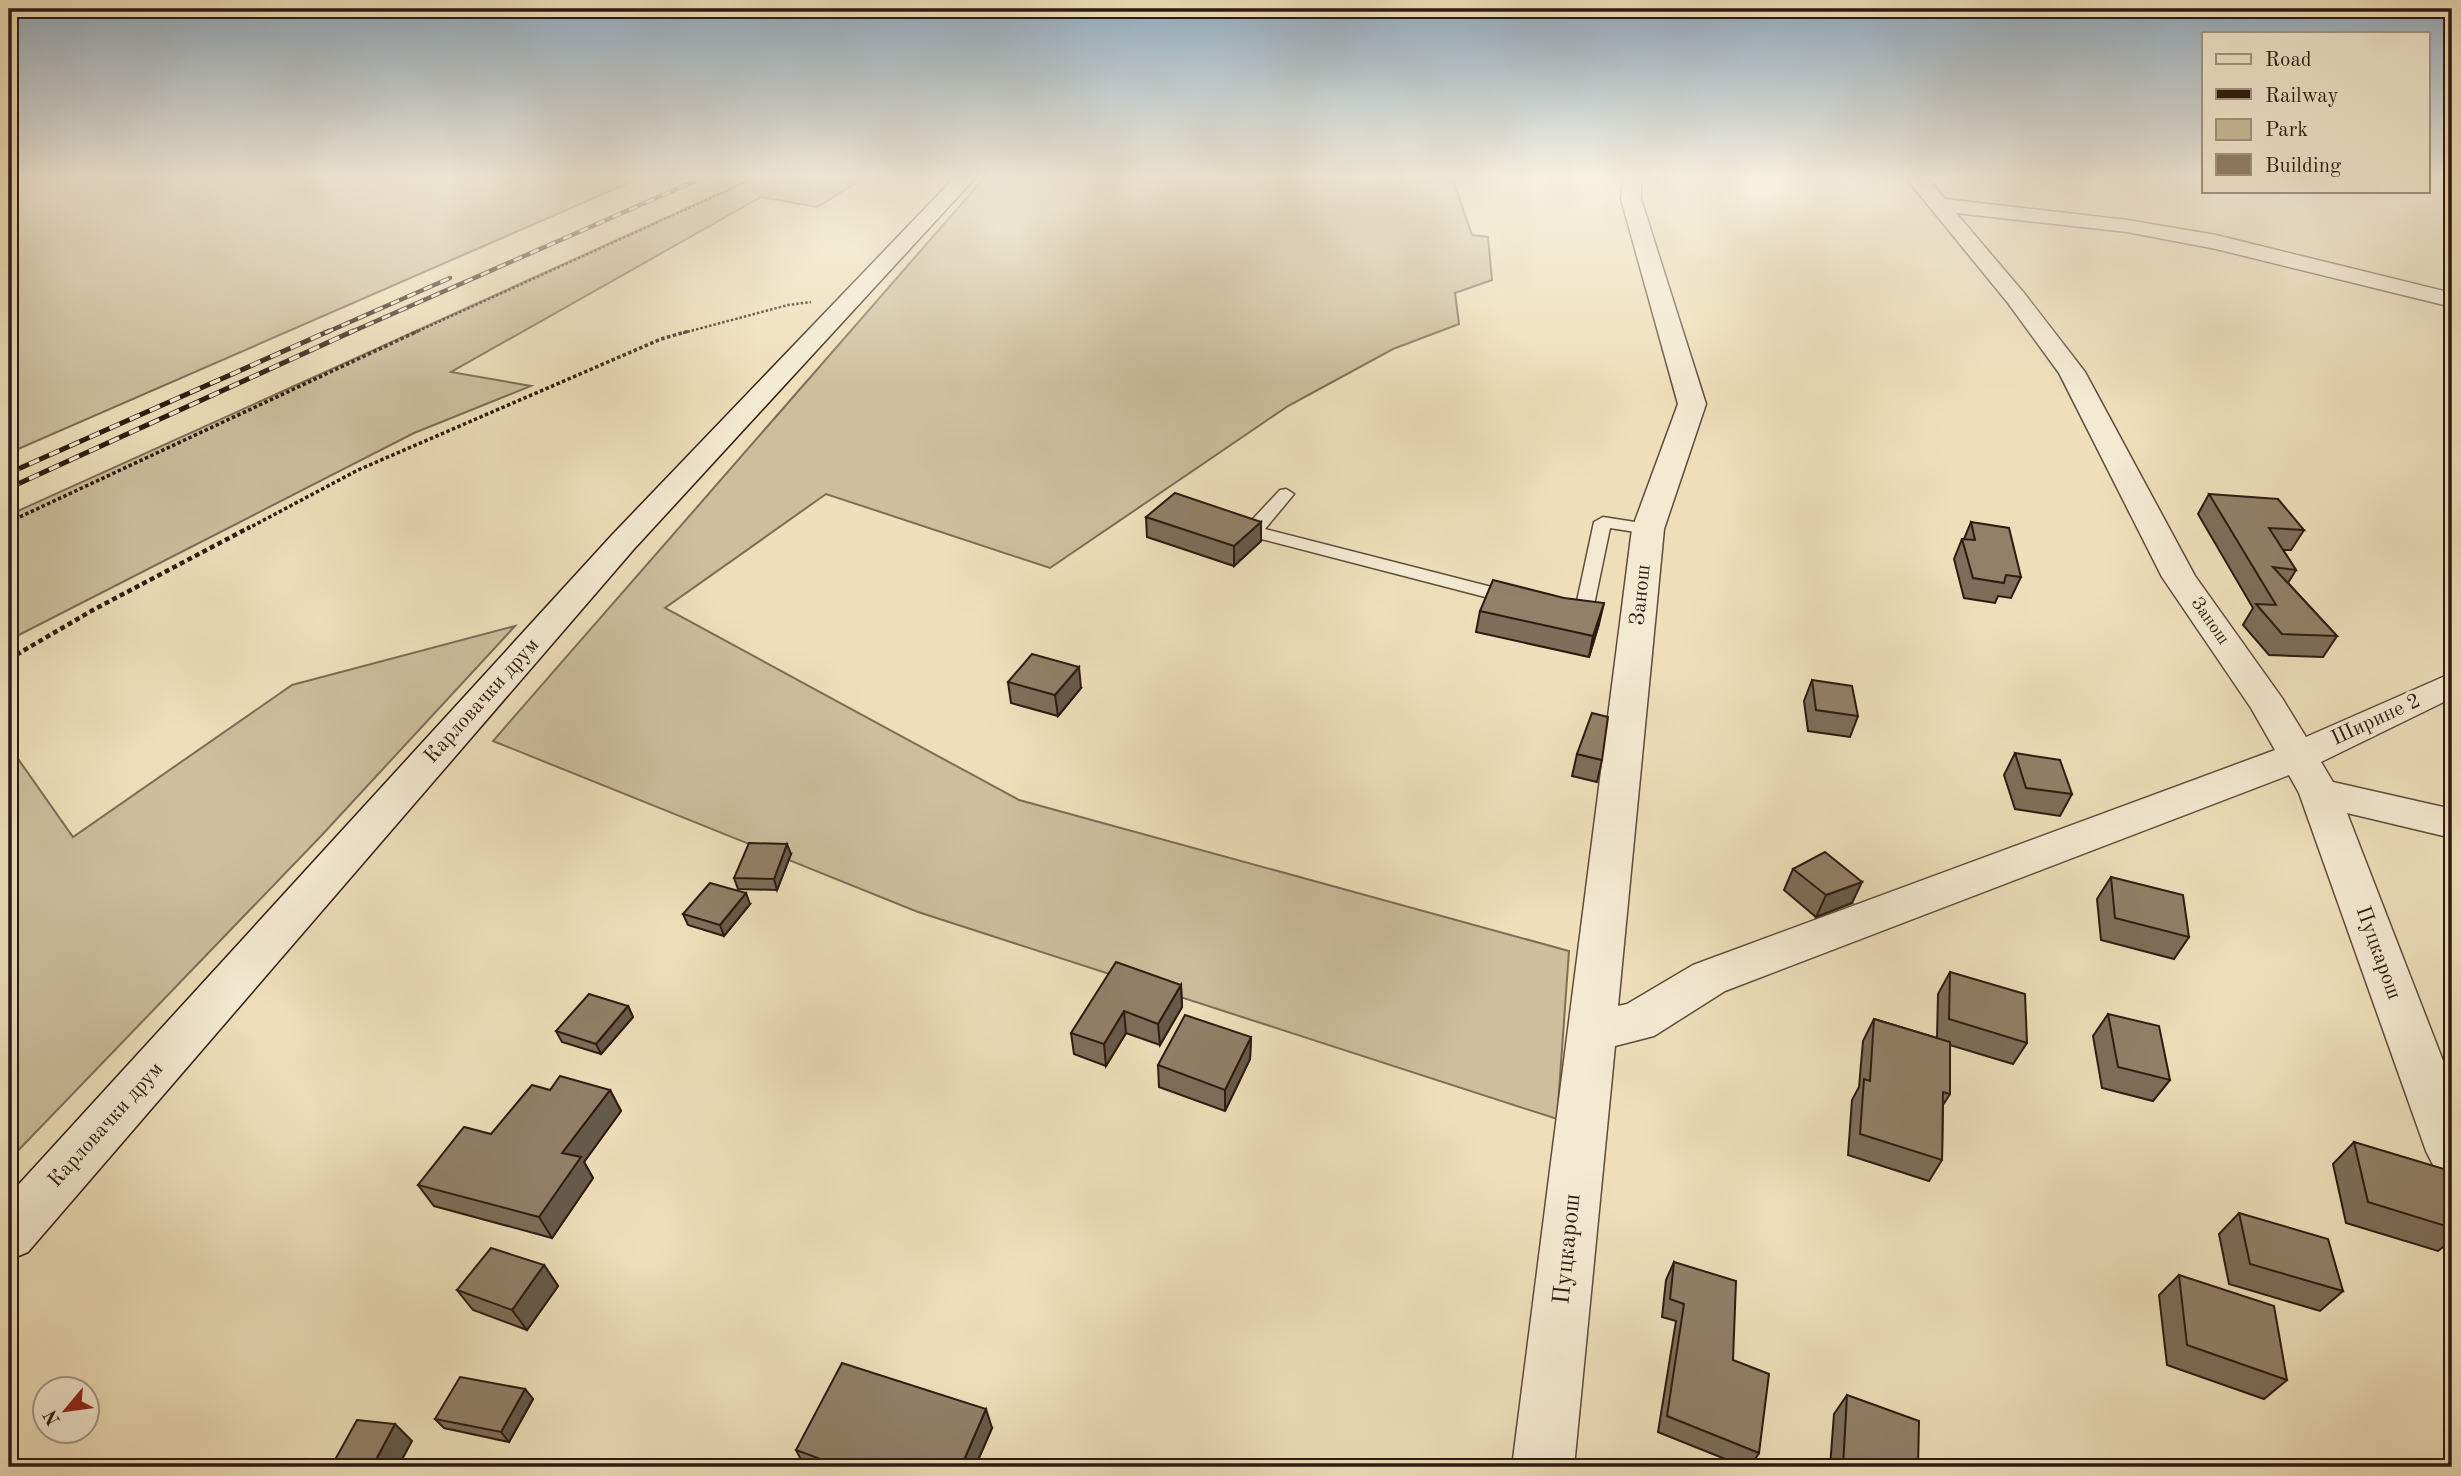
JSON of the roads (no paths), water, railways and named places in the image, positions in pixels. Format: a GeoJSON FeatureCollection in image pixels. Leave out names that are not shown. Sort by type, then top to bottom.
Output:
{"type":"FeatureCollection","features":[{"type":"Feature","properties":{"kind":"street","name":"Карловачки друм"},"geometry":{"type":"LineString","coordinates":[[9,1234],[623,542],[900,246]]}},
{"type":"Feature","properties":{"kind":"street","name":"Занош"},"geometry":{"type":"LineString","coordinates":[[1592,1030],[1648,529],[1692,404],[1645,246]]}},
{"type":"Feature","properties":{"kind":"street","name":"Занош"},"geometry":{"type":"LineString","coordinates":[[1972,246],[2072,372],[2179,577],[2269,706],[2309,775]]}},
{"type":"Feature","properties":{"kind":"street"},"geometry":{"type":"LineString","coordinates":[[2232,246],[2452,300]]}},
{"type":"Feature","properties":{"kind":"street","name":"Ширине 2"},"geometry":{"type":"LineString","coordinates":[[1592,1030],[1637,1022],[1709,978],[2309,775],[2452,684]]}},
{"type":"Feature","properties":{"kind":"street"},"geometry":{"type":"LineString","coordinates":[[2309,775],[2452,823]]}},
{"type":"Feature","properties":{"kind":"street","name":"Пуцкарош"},"geometry":{"type":"LineString","coordinates":[[2309,775],[2452,1151]]}},
{"type":"Feature","properties":{"kind":"street","name":"Пуцкарош"},"geometry":{"type":"LineString","coordinates":[[1543,1467],[1592,1030]]}},
{"type":"Feature","properties":{"kind":"lane"},"geometry":{"type":"LineString","coordinates":[[1286,494],[1256,526],[1256,532],[1541,605],[1575,610],[1585,605],[1603,522],[1648,529]]}},
{"type":"Feature","properties":{"kind":"railway"},"geometry":{"type":"LineString","coordinates":[[349,333],[547,246]]}},
{"type":"Feature","properties":{"kind":"railway"},"geometry":{"type":"LineString","coordinates":[[325,333],[450,278]]}},
{"type":"Feature","properties":{"kind":"railway"},"geometry":{"type":"LineString","coordinates":[[9,473],[329,331]]}},
{"type":"Feature","properties":{"kind":"railway"},"geometry":{"type":"LineString","coordinates":[[9,488],[353,331]]}}]}
